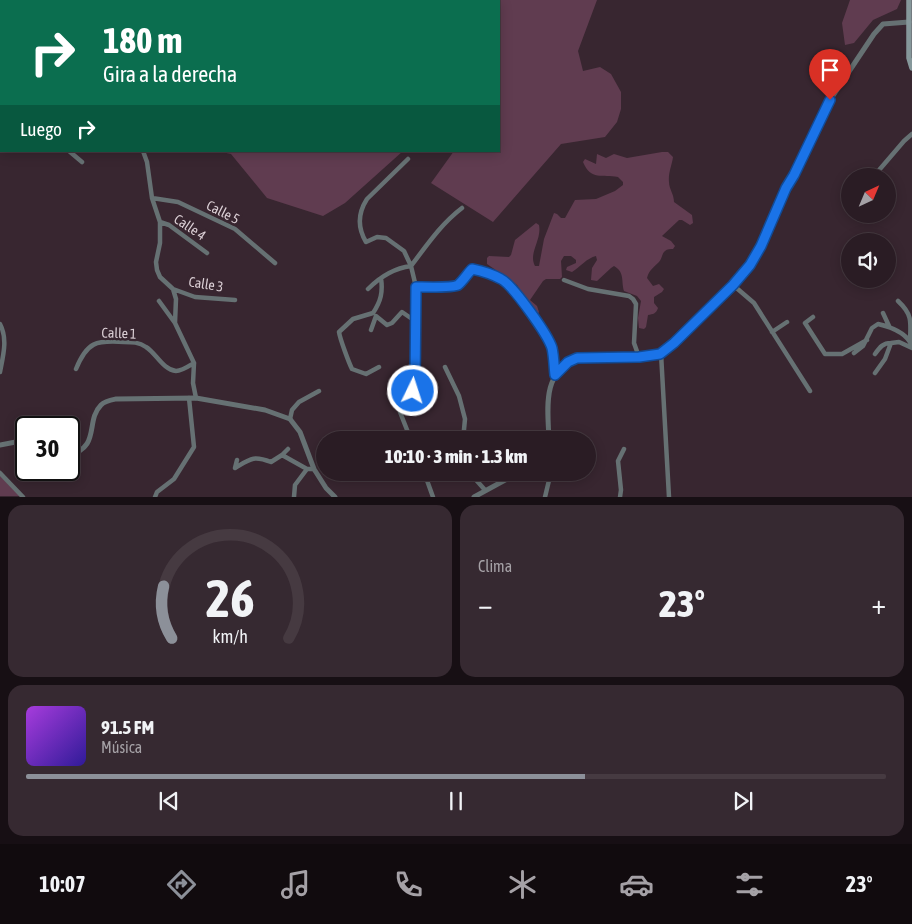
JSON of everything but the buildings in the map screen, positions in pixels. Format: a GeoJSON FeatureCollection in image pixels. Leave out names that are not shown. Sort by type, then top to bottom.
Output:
{"type":"FeatureCollection","features":[{"type":"Feature","properties":{"kind":"main road"},"geometry":{"type":"LineString","coordinates":[[909,0],[909,58],[912,68]]}},
{"type":"Feature","properties":{"kind":"street"},"geometry":{"type":"LineString","coordinates":[[549,431],[547,394],[555,375],[568,362],[577,358],[639,357],[660,354],[674,343],[733,285],[750,265],[761,246],[786,188],[830,100],[874,34],[883,24],[909,22]]}},
{"type":"Feature","properties":{"kind":"street"},"geometry":{"type":"LineString","coordinates":[[881,168],[912,134]]}},
{"type":"Feature","properties":{"kind":"street"},"geometry":{"type":"LineString","coordinates":[[70,152],[82,162]]}},
{"type":"Feature","properties":{"kind":"street"},"geometry":{"type":"LineString","coordinates":[[143,152],[147,162],[152,198],[160,222],[157,270],[160,277],[173,289],[176,299],[175,322]]}},
{"type":"Feature","properties":{"kind":"street"},"geometry":{"type":"LineString","coordinates":[[407,431],[400,412],[413,391],[415,384],[416,287],[411,266],[404,251],[386,238],[377,237],[366,242],[361,234],[359,224],[362,206],[367,198],[408,159]]}},
{"type":"Feature","properties":{"kind":"street","name":"Calle 5"},"geometry":{"type":"LineString","coordinates":[[152,198],[178,202],[235,229],[275,263]]}},
{"type":"Feature","properties":{"kind":"street"},"geometry":{"type":"LineString","coordinates":[[368,289],[381,278],[400,267],[411,266],[438,230],[462,208]]}},
{"type":"Feature","properties":{"kind":"street","name":"Calle 4"},"geometry":{"type":"LineString","coordinates":[[160,222],[169,225],[207,253]]}},
{"type":"Feature","properties":{"kind":"street"},"geometry":{"type":"LineString","coordinates":[[416,287],[452,287],[458,284],[472,269],[503,279],[547,335],[552,349],[555,375]]}},
{"type":"Feature","properties":{"kind":"street"},"geometry":{"type":"LineString","coordinates":[[378,367],[366,374],[352,369],[340,340],[339,332],[353,319],[373,313],[382,298],[381,278]]}},
{"type":"Feature","properties":{"kind":"street"},"geometry":{"type":"LineString","coordinates":[[564,280],[588,288],[629,296],[633,299],[636,304],[634,343],[639,357]]}},
{"type":"Feature","properties":{"kind":"street"},"geometry":{"type":"LineString","coordinates":[[733,285],[754,303],[810,391]]}},
{"type":"Feature","properties":{"kind":"street","name":"Calle 3"},"geometry":{"type":"LineString","coordinates":[[173,289],[195,297],[235,300]]}},
{"type":"Feature","properties":{"kind":"street"},"geometry":{"type":"LineString","coordinates":[[159,301],[175,322],[194,363],[193,384],[196,398]]}},
{"type":"Feature","properties":{"kind":"street"},"geometry":{"type":"LineString","coordinates":[[898,301],[907,309],[912,347]]}},
{"type":"Feature","properties":{"kind":"street"},"geometry":{"type":"LineString","coordinates":[[371,330],[376,316],[388,325],[402,312],[415,321]]}},
{"type":"Feature","properties":{"kind":"street"},"geometry":{"type":"LineString","coordinates":[[883,313],[889,326]]}},
{"type":"Feature","properties":{"kind":"street"},"geometry":{"type":"LineString","coordinates":[[812,317],[805,323],[825,354],[842,354],[867,340]]}},
{"type":"Feature","properties":{"kind":"street"},"geometry":{"type":"LineString","coordinates":[[772,332],[787,322]]}},
{"type":"Feature","properties":{"kind":"street"},"geometry":{"type":"LineString","coordinates":[[0,324],[5,335],[4,355],[0,372]]}},
{"type":"Feature","properties":{"kind":"street"},"geometry":{"type":"LineString","coordinates":[[854,353],[863,346],[872,328],[878,324],[889,326],[910,340]]}},
{"type":"Feature","properties":{"kind":"street","name":"Calle 1"},"geometry":{"type":"LineString","coordinates":[[76,370],[80,358],[90,346],[96,342],[108,341],[140,343],[150,350],[165,366],[174,370],[181,370],[194,363]]}},
{"type":"Feature","properties":{"kind":"street"},"geometry":{"type":"LineString","coordinates":[[875,354],[885,343],[899,342],[912,347]]}},
{"type":"Feature","properties":{"kind":"street"},"geometry":{"type":"LineString","coordinates":[[875,373],[885,359],[892,343]]}},
{"type":"Feature","properties":{"kind":"street"},"geometry":{"type":"LineString","coordinates":[[660,354],[670,496]]}},
{"type":"Feature","properties":{"kind":"street"},"geometry":{"type":"LineString","coordinates":[[445,367],[459,396],[464,419],[463,431]]}},
{"type":"Feature","properties":{"kind":"street"},"geometry":{"type":"LineString","coordinates":[[290,420],[292,410],[318,391]]}},
{"type":"Feature","properties":{"kind":"street"},"geometry":{"type":"LineString","coordinates":[[155,496],[156,492],[174,479],[194,447],[189,398]]}},
{"type":"Feature","properties":{"kind":"street"},"geometry":{"type":"LineString","coordinates":[[80,450],[89,441],[100,406],[116,399],[196,398],[265,410],[290,420],[300,432],[314,469],[326,488],[335,496]]}},
{"type":"Feature","properties":{"kind":"street"},"geometry":{"type":"LineString","coordinates":[[0,445],[15,442]]}},
{"type":"Feature","properties":{"kind":"street"},"geometry":{"type":"LineString","coordinates":[[237,460],[235,468],[251,458],[261,458],[271,462],[288,449]]}},
{"type":"Feature","properties":{"kind":"street"},"geometry":{"type":"LineString","coordinates":[[620,496],[618,461],[624,449]]}},
{"type":"Feature","properties":{"kind":"street"},"geometry":{"type":"LineString","coordinates":[[282,454],[307,469],[314,469]]}},
{"type":"Feature","properties":{"kind":"street"},"geometry":{"type":"LineString","coordinates":[[294,496],[295,485],[307,469]]}},
{"type":"Feature","properties":{"kind":"street"},"geometry":{"type":"LineString","coordinates":[[0,473],[23,496]]}},
{"type":"Feature","properties":{"kind":"street"},"geometry":{"type":"LineString","coordinates":[[427,481],[433,496]]}},
{"type":"Feature","properties":{"kind":"street"},"geometry":{"type":"LineString","coordinates":[[477,481],[485,490]]}},
{"type":"Feature","properties":{"kind":"street"},"geometry":{"type":"LineString","coordinates":[[474,496],[502,481]]}},
{"type":"Feature","properties":{"kind":"street"},"geometry":{"type":"LineString","coordinates":[[545,496],[549,481]]}},
{"type":"Feature","properties":{"kind":"shaded area"},"geometry":{"type":"Polygon","coordinates":[[[500,0],[597,0],[578,51],[583,71],[600,67],[611,74],[621,92],[621,109],[617,122],[605,137],[561,144],[493,222],[431,183],[453,152],[500,152],[500,0]]]}},
{"type":"Feature","properties":{"kind":"shaded area"},"geometry":{"type":"Polygon","coordinates":[[[850,0],[901,0],[897,9],[873,20],[854,43],[845,45],[842,23],[850,0]]]}},
{"type":"Feature","properties":{"kind":"shaded area"},"geometry":{"type":"Polygon","coordinates":[[[222,152],[402,152],[345,203],[323,216],[267,198],[231,154],[222,152]]]}},
{"type":"Feature","properties":{"kind":"shaded area"},"geometry":{"type":"Polygon","coordinates":[[[668,152],[673,157],[669,185],[674,202],[692,215],[693,223],[690,225],[679,220],[662,236],[671,241],[675,246],[673,249],[668,249],[664,252],[660,261],[648,275],[647,278],[653,286],[659,284],[664,289],[654,297],[654,303],[658,308],[655,313],[648,315],[644,329],[639,328],[638,318],[641,301],[637,296],[624,291],[621,274],[617,268],[614,266],[597,281],[591,280],[592,268],[597,260],[596,256],[572,272],[566,270],[567,267],[576,263],[576,260],[571,256],[564,256],[561,261],[562,277],[560,279],[546,279],[543,281],[530,300],[537,306],[539,312],[536,317],[517,285],[487,264],[489,256],[509,257],[515,240],[536,223],[539,225],[539,236],[533,261],[535,266],[539,266],[544,239],[554,213],[561,218],[565,218],[575,200],[596,199],[615,191],[623,185],[623,182],[618,177],[598,175],[590,172],[583,162],[585,159],[596,164],[597,154],[606,158],[614,154],[627,158],[668,152]]]}},
{"type":"Feature","properties":{"kind":"shaded area"},"geometry":{"type":"Polygon","coordinates":[[[0,476],[20,496],[0,496],[0,476]]]}},
{"type":"Feature","properties":{"kind":"route"},"geometry":{"type":"LineString","coordinates":[[413,391],[415,384],[416,287],[452,287],[458,284],[472,269],[503,279],[512,289],[547,335],[552,349],[555,375],[568,362],[577,358],[639,357],[660,354],[674,343],[733,285],[750,265],[761,246],[786,188],[830,100]]}}]}
